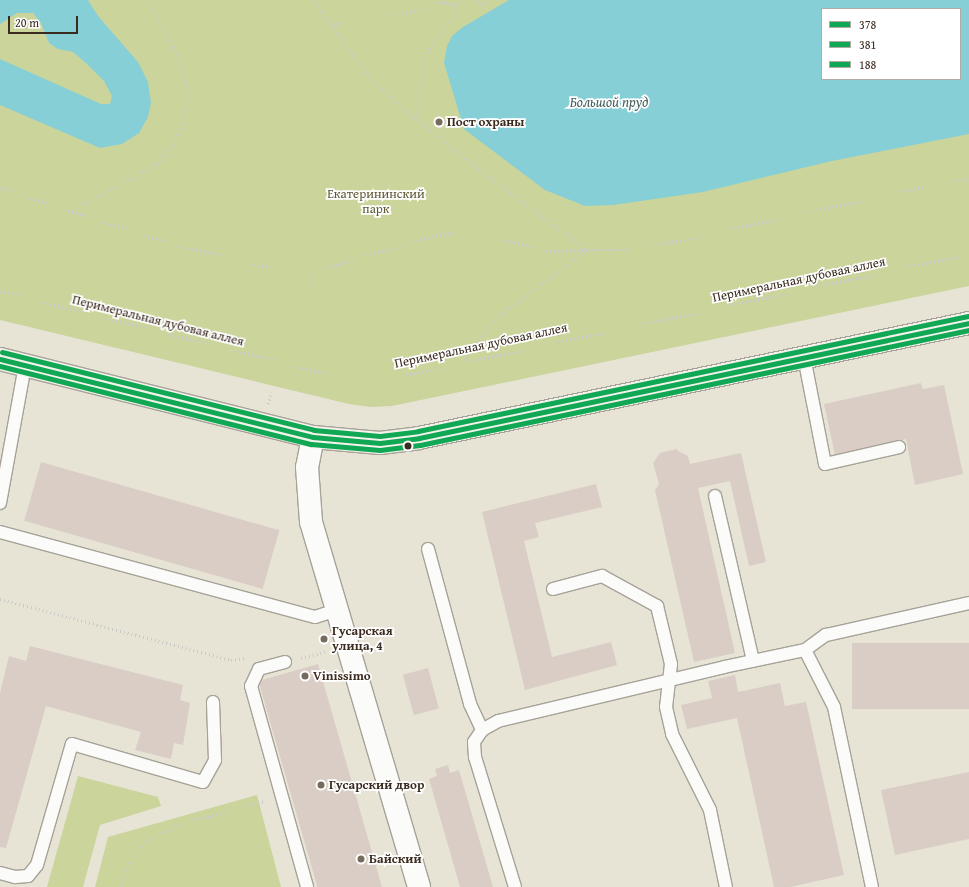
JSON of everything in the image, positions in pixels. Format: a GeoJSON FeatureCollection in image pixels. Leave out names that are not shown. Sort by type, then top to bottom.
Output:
{"type":"FeatureCollection","features":[{"type":"Feature","properties":{"kind":"main road"},"geometry":{"type":"LineString","coordinates":[[0,359],[313,437],[380,443],[418,438],[969,323]]}},
{"type":"Feature","properties":{"kind":"street"},"geometry":{"type":"LineString","coordinates":[[313,437],[307,467],[307,494],[311,522],[419,887]]}},
{"type":"Feature","properties":{"kind":"lane"},"geometry":{"type":"LineString","coordinates":[[804,357],[825,464],[899,447]]}},
{"type":"Feature","properties":{"kind":"lane"},"geometry":{"type":"LineString","coordinates":[[0,503],[25,366]]}},
{"type":"Feature","properties":{"kind":"lane"},"geometry":{"type":"LineString","coordinates":[[715,496],[753,661]]}},
{"type":"Feature","properties":{"kind":"lane"},"geometry":{"type":"LineString","coordinates":[[0,532],[315,617],[336,610]]}},
{"type":"Feature","properties":{"kind":"lane"},"geometry":{"type":"LineString","coordinates":[[428,549],[470,704],[482,730]]}},
{"type":"Feature","properties":{"kind":"lane"},"geometry":{"type":"LineString","coordinates":[[553,588],[602,576],[657,606],[671,664],[666,707],[672,734],[710,810],[726,887]]}},
{"type":"Feature","properties":{"kind":"lane"},"geometry":{"type":"LineString","coordinates":[[515,887],[475,757],[474,742],[482,730],[498,720],[804,650],[826,635],[969,603]]}},
{"type":"Feature","properties":{"kind":"lane"},"geometry":{"type":"LineString","coordinates":[[804,650],[834,707],[872,887]]}},
{"type":"Feature","properties":{"kind":"lane"},"geometry":{"type":"LineString","coordinates":[[285,662],[259,669],[251,686],[307,887]]}},
{"type":"Feature","properties":{"kind":"lane"},"geometry":{"type":"LineString","coordinates":[[0,873],[27,881],[37,865],[72,744],[204,782],[215,760],[213,702]]}},
{"type":"Feature","properties":{"kind":"path"},"geometry":{"type":"LineString","coordinates":[[68,212],[158,164],[174,143],[183,123],[187,103],[186,85],[177,55],[147,0]]}},
{"type":"Feature","properties":{"kind":"path"},"geometry":{"type":"LineString","coordinates":[[314,0],[370,78],[466,159],[588,250]]}},
{"type":"Feature","properties":{"kind":"path"},"geometry":{"type":"LineString","coordinates":[[417,118],[423,64],[435,39],[454,16],[456,5],[460,0]]}},
{"type":"Feature","properties":{"kind":"path"},"geometry":{"type":"LineString","coordinates":[[477,0],[480,5],[487,0]]}},
{"type":"Feature","properties":{"kind":"path"},"geometry":{"type":"LineString","coordinates":[[332,25],[343,21],[406,13],[442,2],[456,5]]}},
{"type":"Feature","properties":{"kind":"path"},"geometry":{"type":"LineString","coordinates":[[0,188],[68,212],[203,252],[269,267],[313,272],[436,235],[455,233],[491,236],[546,251],[631,250],[923,187],[969,179]]}},
{"type":"Feature","properties":{"kind":"path"},"geometry":{"type":"LineString","coordinates":[[464,362],[487,330],[507,310],[588,250]]}},
{"type":"Feature","properties":{"kind":"path","name":"Перимеральная дубовая аллея"},"geometry":{"type":"LineString","coordinates":[[0,291],[328,374],[367,377],[406,374],[573,337],[969,254]]}},
{"type":"Feature","properties":{"kind":"path"},"geometry":{"type":"LineString","coordinates":[[312,286],[313,272]]}},
{"type":"Feature","properties":{"kind":"path"},"geometry":{"type":"LineString","coordinates":[[0,599],[231,660]]}},
{"type":"Feature","properties":{"kind":"path"},"geometry":{"type":"LineString","coordinates":[[285,662],[326,652]]}},
{"type":"Feature","properties":{"kind":"path"},"geometry":{"type":"LineString","coordinates":[[121,887],[129,864],[146,840],[181,824],[282,797]]}},
{"type":"Feature","properties":{"kind":"green space","name":"Екатерининский парк"},"geometry":{"type":"Polygon","coordinates":[[[0,0],[969,0],[969,286],[392,406],[370,407],[349,404],[0,320],[0,0]]]}},
{"type":"Feature","properties":{"kind":"green space"},"geometry":{"type":"Polygon","coordinates":[[[78,776],[158,797],[161,806],[100,825],[83,887],[47,887],[78,776]]]}},
{"type":"Feature","properties":{"kind":"green space"},"geometry":{"type":"Polygon","coordinates":[[[257,795],[281,887],[95,887],[108,837],[257,795]]]}},
{"type":"Feature","properties":{"kind":"water"},"geometry":{"type":"Polygon","coordinates":[[[0,0],[88,0],[98,16],[138,62],[148,82],[151,103],[148,117],[139,133],[122,144],[100,148],[0,105],[0,59],[101,104],[110,104],[112,96],[104,81],[73,52],[58,49],[49,43],[41,23],[33,13],[17,13],[0,24],[0,0]]]}},
{"type":"Feature","properties":{"kind":"water","name":"Большой пруд"},"geometry":{"type":"Polygon","coordinates":[[[509,0],[969,0],[969,134],[832,161],[703,192],[613,205],[585,206],[545,190],[464,129],[444,63],[447,46],[452,36],[463,27],[509,0]]]}},
{"type":"Feature","properties":{"kind":"building","name":"Пост охраны"},"geometry":{"type":"Polygon","coordinates":[[[438,115],[447,121],[442,129],[432,123],[438,115]]]}},
{"type":"Feature","properties":{"kind":"building"},"geometry":{"type":"Polygon","coordinates":[[[921,383],[923,389],[944,385],[963,474],[915,485],[906,439],[835,455],[824,404],[921,383]]]}},
{"type":"Feature","properties":{"kind":"building"},"geometry":{"type":"Polygon","coordinates":[[[677,449],[688,456],[690,464],[741,453],[766,562],[749,566],[730,481],[698,488],[735,653],[694,662],[655,490],[659,484],[653,463],[660,453],[677,449]]]}},
{"type":"Feature","properties":{"kind":"building"},"geometry":{"type":"Polygon","coordinates":[[[41,462],[279,530],[263,589],[24,521],[41,462]]]}},
{"type":"Feature","properties":{"kind":"building"},"geometry":{"type":"Polygon","coordinates":[[[596,484],[602,507],[535,523],[539,537],[524,541],[552,657],[611,642],[617,665],[525,690],[482,512],[596,484]]]}},
{"type":"Feature","properties":{"kind":"building"},"geometry":{"type":"Polygon","coordinates":[[[852,643],[969,643],[969,709],[852,709],[852,643]]]}},
{"type":"Feature","properties":{"kind":"building"},"geometry":{"type":"Polygon","coordinates":[[[30,646],[183,685],[180,700],[190,703],[183,745],[174,743],[171,759],[135,750],[141,732],[46,706],[6,848],[0,847],[0,693],[9,656],[26,661],[30,646]]]}},
{"type":"Feature","properties":{"kind":"building","name":"Гусарский двор"},"geometry":{"type":"Polygon","coordinates":[[[318,664],[382,887],[317,887],[258,681],[318,664]]]}},
{"type":"Feature","properties":{"kind":"building"},"geometry":{"type":"Polygon","coordinates":[[[428,668],[439,709],[414,715],[403,675],[428,668]]]}},
{"type":"Feature","properties":{"kind":"building"},"geometry":{"type":"Polygon","coordinates":[[[735,675],[738,692],[780,683],[785,706],[806,702],[844,875],[790,887],[774,887],[737,718],[687,729],[681,705],[712,698],[708,681],[735,675]]]}},
{"type":"Feature","properties":{"kind":"building"},"geometry":{"type":"Polygon","coordinates":[[[448,765],[450,773],[459,770],[493,887],[460,887],[429,779],[437,776],[435,769],[448,765]]]}},
{"type":"Feature","properties":{"kind":"building"},"geometry":{"type":"Polygon","coordinates":[[[969,772],[969,839],[895,855],[881,790],[969,772]]]}},
{"type":"Feature","properties":{"kind":"transit line","name":"188"},"geometry":{"type":"LineString","coordinates":[[2,352],[314,430],[380,436],[418,431],[968,316]]}},
{"type":"Feature","properties":{"kind":"transit line","name":"378"},"geometry":{"type":"LineString","coordinates":[[0,359],[313,437],[380,443],[419,438],[969,323]]}},
{"type":"Feature","properties":{"kind":"transit line","name":"381"},"geometry":{"type":"LineString","coordinates":[[0,366],[311,444],[380,450],[420,445],[969,330]]}},
{"type":"Feature","properties":{"kind":"place","name":"Пост охраны"},"geometry":{"type":"Point","coordinates":[439,122]}},
{"type":"Feature","properties":{"kind":"place","name":"Гусарская улица, 4"},"geometry":{"type":"Point","coordinates":[324,639]}},
{"type":"Feature","properties":{"kind":"place","name":"Vinissimo"},"geometry":{"type":"Point","coordinates":[305,676]}},
{"type":"Feature","properties":{"kind":"place","name":"Гусарский двор"},"geometry":{"type":"Point","coordinates":[321,785]}},
{"type":"Feature","properties":{"kind":"place","name":"Байский"},"geometry":{"type":"Point","coordinates":[361,859]}}]}
